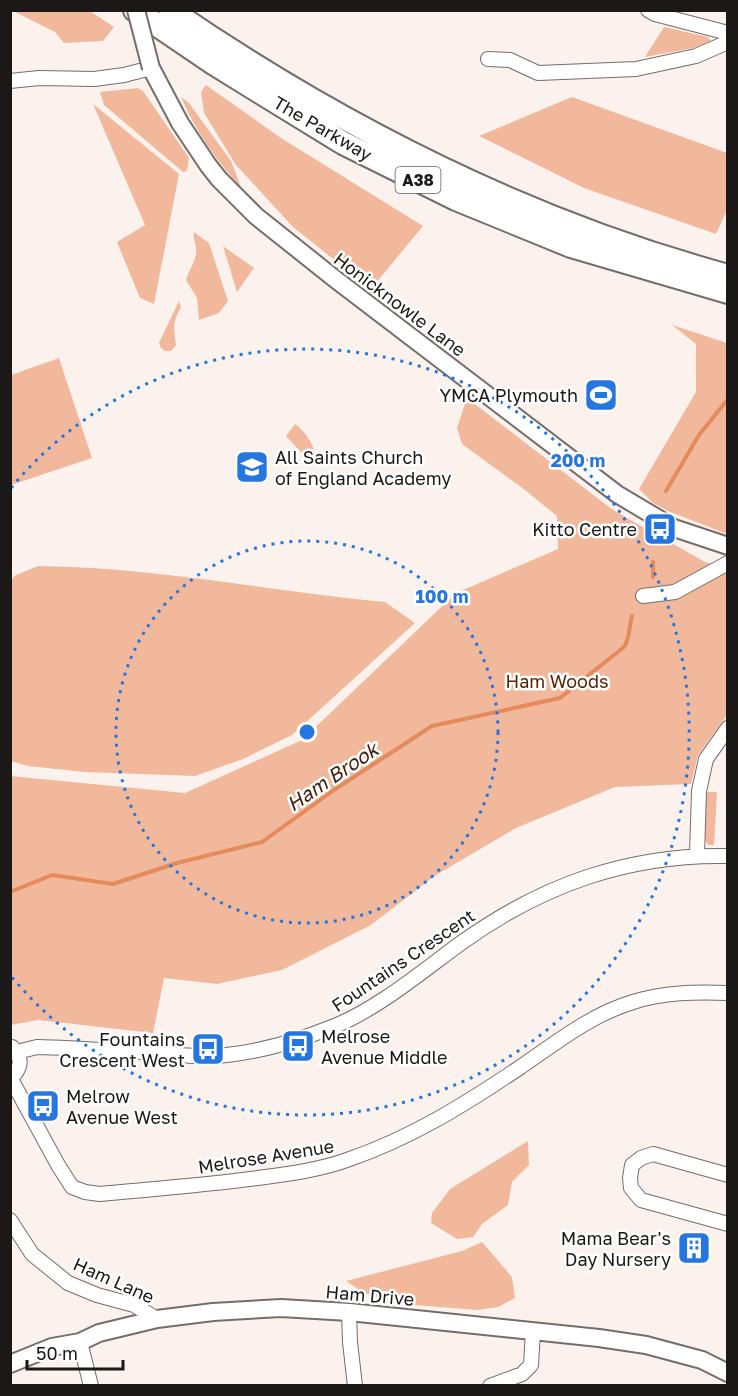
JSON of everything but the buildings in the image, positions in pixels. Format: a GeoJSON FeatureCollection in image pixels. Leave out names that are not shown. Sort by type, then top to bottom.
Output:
{"type":"FeatureCollection","features":[{"type":"Feature","properties":{"kind":"highway","name":"The Parkway"},"geometry":{"type":"LineString","coordinates":[[135,10],[213,63],[343,143],[456,199],[571,246],[728,292]]}},
{"type":"Feature","properties":{"kind":"highway","name":"The Parkway"},"geometry":{"type":"LineString","coordinates":[[170,10],[272,77],[352,124],[478,187],[581,229],[728,276]]}},
{"type":"Feature","properties":{"kind":"street","name":"Honicknowle Lane"},"geometry":{"type":"LineString","coordinates":[[135,10],[151,68],[180,123],[219,179],[256,216],[617,494],[674,528],[728,546]]}},
{"type":"Feature","properties":{"kind":"street"},"geometry":{"type":"LineString","coordinates":[[648,10],[701,28],[728,33]]}},
{"type":"Feature","properties":{"kind":"street"},"geometry":{"type":"LineString","coordinates":[[488,59],[510,60],[538,73],[636,69],[696,56],[728,42]]}},
{"type":"Feature","properties":{"kind":"street"},"geometry":{"type":"LineString","coordinates":[[10,81],[39,78],[94,79],[151,68]]}},
{"type":"Feature","properties":{"kind":"street"},"geometry":{"type":"LineString","coordinates":[[643,596],[675,592],[728,563]]}},
{"type":"Feature","properties":{"kind":"street"},"geometry":{"type":"LineString","coordinates":[[698,855],[699,791],[706,759],[728,728]]}},
{"type":"Feature","properties":{"kind":"street","name":"Fountains Crescent"},"geometry":{"type":"LineString","coordinates":[[14,1049],[37,1047],[227,1055],[304,1038],[336,1026],[371,1007],[474,934],[518,907],[559,886],[648,860],[698,855],[728,856]]}},
{"type":"Feature","properties":{"kind":"street","name":"Melrose Avenue"},"geometry":{"type":"LineString","coordinates":[[14,1049],[20,1060],[18,1071],[11,1079],[72,1187],[100,1194],[205,1185],[290,1174],[346,1161],[444,1117],[600,1015],[632,1002],[661,994],[728,993]]}},
{"type":"Feature","properties":{"kind":"street"},"geometry":{"type":"LineString","coordinates":[[728,1175],[653,1154],[641,1158],[632,1165],[630,1178],[631,1188],[641,1200],[728,1224]]}},
{"type":"Feature","properties":{"kind":"street","name":"Ham Lane"},"geometry":{"type":"LineString","coordinates":[[10,1220],[33,1254],[68,1283],[97,1295],[134,1305],[157,1319]]}},
{"type":"Feature","properties":{"kind":"street","name":"Ham Drive"},"geometry":{"type":"LineString","coordinates":[[10,1364],[52,1347],[80,1342],[99,1333],[157,1319],[213,1312],[281,1308],[349,1312],[599,1338],[646,1346],[702,1360],[728,1372]]}},
{"type":"Feature","properties":{"kind":"street"},"geometry":{"type":"LineString","coordinates":[[349,1312],[355,1386]]}},
{"type":"Feature","properties":{"kind":"street"},"geometry":{"type":"LineString","coordinates":[[490,1386],[522,1374],[531,1365],[533,1331]]}},
{"type":"Feature","properties":{"kind":"street"},"geometry":{"type":"LineString","coordinates":[[80,1342],[91,1386]]}},
{"type":"Feature","properties":{"kind":"green space"},"geometry":{"type":"Polygon","coordinates":[[[13,11],[90,11],[114,27],[103,41],[64,43],[55,32],[13,11]]]}},
{"type":"Feature","properties":{"kind":"green space"},"geometry":{"type":"Polygon","coordinates":[[[664,27],[708,37],[711,41],[693,48],[645,57],[664,27]]]}},
{"type":"Feature","properties":{"kind":"green space"},"geometry":{"type":"Polygon","coordinates":[[[206,85],[281,138],[423,226],[371,289],[293,227],[236,165],[204,113],[201,92],[206,85]]]}},
{"type":"Feature","properties":{"kind":"green space"},"geometry":{"type":"Polygon","coordinates":[[[138,88],[143,91],[189,158],[187,171],[183,172],[104,105],[100,92],[138,88]]]}},
{"type":"Feature","properties":{"kind":"green space"},"geometry":{"type":"Polygon","coordinates":[[[181,97],[189,103],[231,161],[241,187],[207,145],[181,97]]]}},
{"type":"Feature","properties":{"kind":"green space"},"geometry":{"type":"Polygon","coordinates":[[[572,97],[727,153],[727,210],[716,234],[584,188],[479,136],[572,97]]]}},
{"type":"Feature","properties":{"kind":"green space"},"geometry":{"type":"Polygon","coordinates":[[[93,104],[179,174],[154,304],[140,298],[117,242],[145,225],[93,104]]]}},
{"type":"Feature","properties":{"kind":"green space"},"geometry":{"type":"Polygon","coordinates":[[[194,232],[209,243],[228,301],[219,313],[199,320],[197,298],[186,280],[196,256],[194,232]]]}},
{"type":"Feature","properties":{"kind":"green space"},"geometry":{"type":"Polygon","coordinates":[[[223,246],[254,268],[237,292],[223,246]]]}},
{"type":"Feature","properties":{"kind":"green space"},"geometry":{"type":"Polygon","coordinates":[[[179,301],[181,308],[174,326],[176,345],[171,351],[165,351],[159,343],[179,301]]]}},
{"type":"Feature","properties":{"kind":"green space"},"geometry":{"type":"Polygon","coordinates":[[[672,325],[727,343],[727,534],[668,511],[653,503],[639,489],[696,392],[696,344],[672,325]]]}},
{"type":"Feature","properties":{"kind":"green space"},"geometry":{"type":"Polygon","coordinates":[[[59,358],[92,458],[11,485],[11,375],[59,358]]]}},
{"type":"Feature","properties":{"kind":"green space","name":"Ham Woods"},"geometry":{"type":"Polygon","coordinates":[[[467,398],[613,510],[705,562],[727,567],[727,715],[698,755],[691,784],[615,787],[516,828],[436,875],[371,925],[282,970],[217,984],[164,978],[153,1033],[38,1020],[11,1025],[10,776],[185,793],[302,740],[456,593],[558,549],[557,516],[462,444],[457,428],[467,398]]]}},
{"type":"Feature","properties":{"kind":"green space"},"geometry":{"type":"Polygon","coordinates":[[[295,424],[311,442],[315,454],[314,466],[286,436],[295,424]]]}},
{"type":"Feature","properties":{"kind":"green space"},"geometry":{"type":"Polygon","coordinates":[[[38,566],[125,570],[385,602],[415,623],[292,735],[243,759],[195,776],[84,772],[28,766],[11,761],[10,581],[16,575],[38,566]]]}},
{"type":"Feature","properties":{"kind":"green space"},"geometry":{"type":"Polygon","coordinates":[[[706,792],[717,792],[714,845],[708,845],[704,838],[706,792]]]}},
{"type":"Feature","properties":{"kind":"green space"},"geometry":{"type":"Polygon","coordinates":[[[528,1141],[529,1165],[512,1182],[508,1205],[482,1224],[473,1237],[457,1239],[431,1223],[432,1213],[450,1189],[528,1141]]]}},
{"type":"Feature","properties":{"kind":"green space"},"geometry":{"type":"Polygon","coordinates":[[[482,1242],[512,1277],[515,1298],[498,1307],[478,1310],[388,1303],[382,1298],[364,1293],[346,1281],[462,1251],[482,1242]]]}},
{"type":"Feature","properties":{"kind":"waterway","name":"Ham Brook"},"geometry":{"type":"LineString","coordinates":[[666,491],[699,435],[728,399]]}},
{"type":"Feature","properties":{"kind":"waterway"},"geometry":{"type":"LineString","coordinates":[[653,562],[653,577]]}},
{"type":"Feature","properties":{"kind":"waterway","name":"Ham Brook"},"geometry":{"type":"LineString","coordinates":[[10,892],[52,875],[113,884],[177,863],[262,842],[334,790],[432,726],[560,698],[624,647],[632,616]]}},
{"type":"Feature","properties":{"kind":"place","name":"YMCA Plymouth"},"geometry":{"type":"Point","coordinates":[601,395]}},
{"type":"Feature","properties":{"kind":"place","name":"All Saints Church of England Academy"},"geometry":{"type":"Point","coordinates":[252,467]}},
{"type":"Feature","properties":{"kind":"place","name":"Kitto Centre"},"geometry":{"type":"Point","coordinates":[660,529]}},
{"type":"Feature","properties":{"kind":"place","name":"Melrose Avenue Middle"},"geometry":{"type":"Point","coordinates":[298,1046]}},
{"type":"Feature","properties":{"kind":"place","name":"Fountains Crescent West"},"geometry":{"type":"Point","coordinates":[208,1049]}},
{"type":"Feature","properties":{"kind":"place","name":"Melrow Avenue West"},"geometry":{"type":"Point","coordinates":[43,1106]}},
{"type":"Feature","properties":{"kind":"place","name":"Mama Bear's Day Nursery"},"geometry":{"type":"Point","coordinates":[694,1248]}}]}
